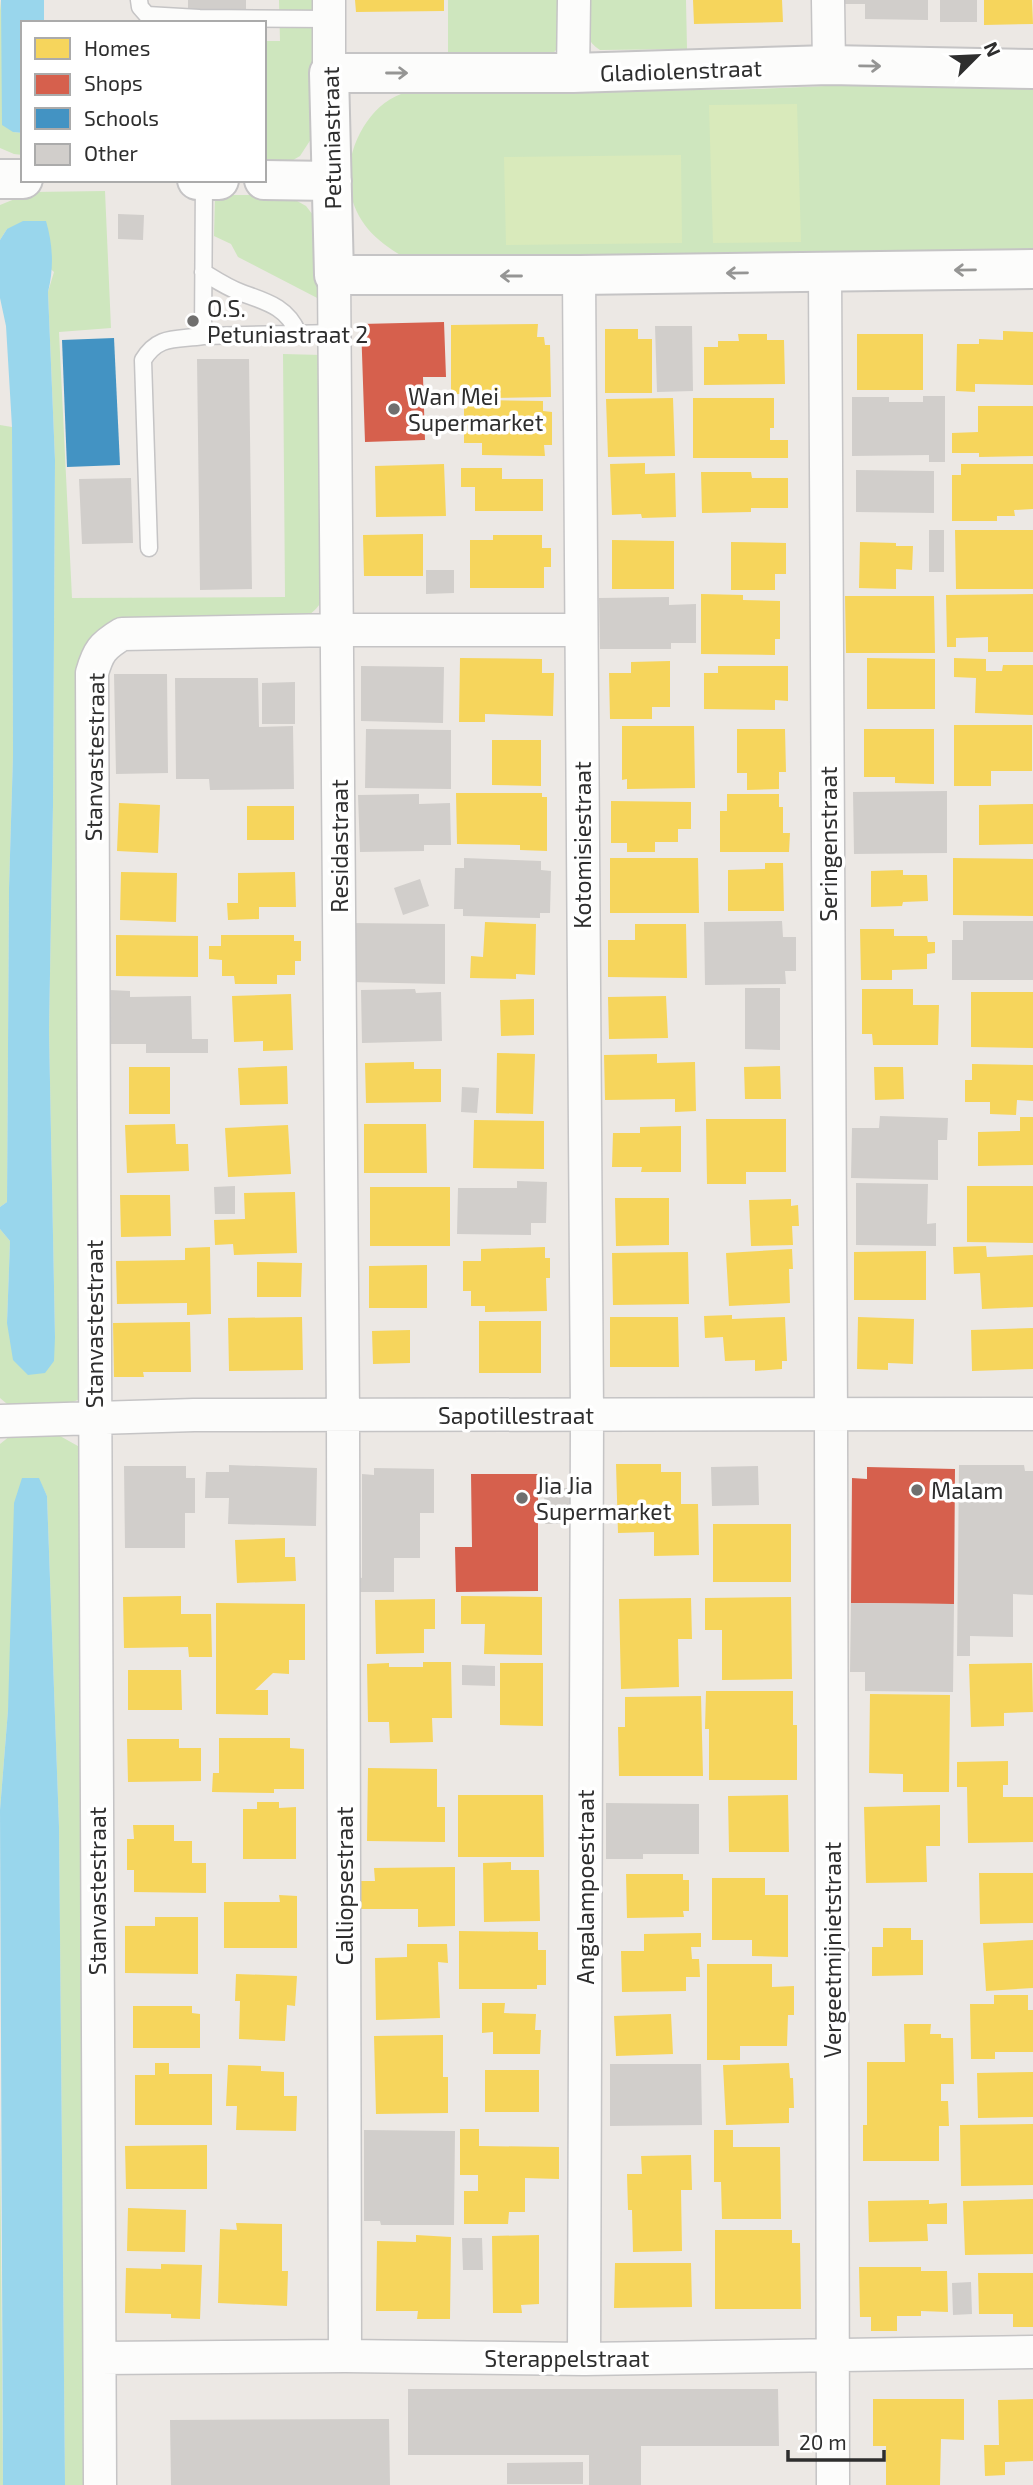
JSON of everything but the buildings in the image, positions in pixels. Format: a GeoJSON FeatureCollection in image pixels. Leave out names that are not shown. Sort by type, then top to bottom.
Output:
{"type":"FeatureCollection","features":[{"type":"Feature","properties":{"kind":"street"},"geometry":{"type":"LineString","coordinates":[[573,73],[574,0]]}},
{"type":"Feature","properties":{"kind":"street"},"geometry":{"type":"LineString","coordinates":[[828,0],[829,65]]}},
{"type":"Feature","properties":{"kind":"street","name":"Petuniastraat"},"geometry":{"type":"LineString","coordinates":[[329,9],[334,275]]}},
{"type":"Feature","properties":{"kind":"street","name":"Gladiolenstraat"},"geometry":{"type":"LineString","coordinates":[[329,73],[573,73],[829,65],[1033,69]]}},
{"type":"Feature","properties":{"kind":"street"},"geometry":{"type":"LineString","coordinates":[[0,179],[21,179]]}},
{"type":"Feature","properties":{"kind":"street"},"geometry":{"type":"LineString","coordinates":[[266,180],[332,181]]}},
{"type":"Feature","properties":{"kind":"street"},"geometry":{"type":"LineString","coordinates":[[334,275],[579,275],[1033,269]]}},
{"type":"Feature","properties":{"kind":"street","name":"Seringenstraat"},"geometry":{"type":"LineString","coordinates":[[825,272],[831,1416]]}},
{"type":"Feature","properties":{"kind":"street","name":"Residastraat"},"geometry":{"type":"LineString","coordinates":[[334,275],[343,1416]]}},
{"type":"Feature","properties":{"kind":"street","name":"Kotomisiestraat"},"geometry":{"type":"LineString","coordinates":[[579,275],[586,1415]]}},
{"type":"Feature","properties":{"kind":"street","name":"Stanvastestraat"},"geometry":{"type":"LineString","coordinates":[[100,2485],[92,673],[98,653],[109,641],[121,634],[337,630],[580,630]]}},
{"type":"Feature","properties":{"kind":"street","name":"Sapotillestraat"},"geometry":{"type":"LineString","coordinates":[[0,1421],[94,1417],[1033,1414]]}},
{"type":"Feature","properties":{"kind":"street","name":"Angalampoestraat"},"geometry":{"type":"LineString","coordinates":[[584,2359],[586,1415]]}},
{"type":"Feature","properties":{"kind":"street","name":"Calliopsestraat"},"geometry":{"type":"LineString","coordinates":[[343,1416],[345,2356]]}},
{"type":"Feature","properties":{"kind":"street","name":"Vergeetmijnietstraat"},"geometry":{"type":"LineString","coordinates":[[831,1416],[833,2485]]}},
{"type":"Feature","properties":{"kind":"street","name":"Sterappelstraat"},"geometry":{"type":"LineString","coordinates":[[100,2358],[345,2356],[584,2359],[1033,2352]]}},
{"type":"Feature","properties":{"kind":"lane"},"geometry":{"type":"LineString","coordinates":[[139,0],[147,15],[199,20],[329,9]]}},
{"type":"Feature","properties":{"kind":"lane"},"geometry":{"type":"LineString","coordinates":[[203,336],[204,182]]}},
{"type":"Feature","properties":{"kind":"lane"},"geometry":{"type":"LineString","coordinates":[[203,272],[231,288],[266,300],[285,313],[298,333]]}},
{"type":"Feature","properties":{"kind":"lane"},"geometry":{"type":"LineString","coordinates":[[149,548],[143,360],[151,347],[160,342],[203,336],[335,333]]}},
{"type":"Feature","properties":{"kind":"green space"},"geometry":{"type":"Polygon","coordinates":[[[0,0],[13,132],[21,133],[21,155],[0,148],[0,0]]]}},
{"type":"Feature","properties":{"kind":"green space"},"geometry":{"type":"Polygon","coordinates":[[[279,0],[317,0],[313,136],[300,156],[288,163],[266,167],[266,41],[280,41],[279,0]]]}},
{"type":"Feature","properties":{"kind":"green space"},"geometry":{"type":"Polygon","coordinates":[[[448,0],[562,0],[562,43],[549,58],[448,61],[448,0]]]}},
{"type":"Feature","properties":{"kind":"green space"},"geometry":{"type":"Polygon","coordinates":[[[586,0],[686,0],[687,49],[600,50],[587,34],[586,0]]]}},
{"type":"Feature","properties":{"kind":"green space"},"geometry":{"type":"Polygon","coordinates":[[[957,79],[1033,80],[1033,258],[408,259],[387,247],[370,231],[357,212],[350,189],[349,175],[354,147],[368,120],[389,100],[418,89],[739,89],[957,79]]]}},
{"type":"Feature","properties":{"kind":"green space"},"geometry":{"type":"Polygon","coordinates":[[[797,104],[801,242],[713,243],[709,105],[797,104]]]}},
{"type":"Feature","properties":{"kind":"green space"},"geometry":{"type":"Polygon","coordinates":[[[681,155],[682,243],[506,245],[504,157],[681,155]]]}},
{"type":"Feature","properties":{"kind":"green space"},"geometry":{"type":"Polygon","coordinates":[[[105,191],[111,328],[59,332],[72,598],[285,597],[283,354],[322,355],[326,592],[316,608],[300,619],[103,635],[88,1394],[61,1406],[13,1409],[0,1398],[0,1229],[10,1241],[7,1323],[55,1337],[49,1031],[55,460],[48,292],[54,272],[7,229],[0,240],[0,205],[32,192],[105,191]]]}},
{"type":"Feature","properties":{"kind":"green space"},"geometry":{"type":"Polygon","coordinates":[[[215,195],[276,195],[290,197],[306,206],[316,219],[323,301],[238,257],[231,244],[214,236],[215,195]]]}},
{"type":"Feature","properties":{"kind":"green space"},"geometry":{"type":"Polygon","coordinates":[[[0,425],[12,427],[13,755],[9,888],[7,1202],[0,1207],[0,425]]]}},
{"type":"Feature","properties":{"kind":"green space"},"geometry":{"type":"Polygon","coordinates":[[[10,1436],[60,1436],[85,1450],[86,2485],[65,2485],[59,1826],[47,1496],[38,1478],[8,1710],[0,1810],[0,1444],[10,1436]]]}},
{"type":"Feature","properties":{"kind":"green space"},"geometry":{"type":"Polygon","coordinates":[[[0,2121],[3,2485],[0,2485],[0,2121]]]}},
{"type":"Feature","properties":{"kind":"water"},"geometry":{"type":"Polygon","coordinates":[[[1,0],[44,0],[44,21],[21,21],[21,133],[13,132],[2,125],[1,0]]]}},
{"type":"Feature","properties":{"kind":"water"},"geometry":{"type":"Polygon","coordinates":[[[23,221],[46,221],[50,239],[52,265],[48,292],[55,460],[49,1031],[55,1337],[54,1361],[45,1373],[28,1375],[13,1360],[7,1323],[10,1241],[0,1229],[0,1207],[7,1202],[9,888],[13,755],[12,427],[6,326],[0,298],[0,240],[7,229],[23,221]]]}},
{"type":"Feature","properties":{"kind":"water"},"geometry":{"type":"Polygon","coordinates":[[[22,1478],[39,1478],[47,1496],[59,1826],[65,2485],[3,2485],[0,1810],[8,1710],[14,1503],[22,1478]]]}},
{"type":"Feature","properties":{"kind":"place","name":"O.S. Petuniastraat 2"},"geometry":{"type":"Point","coordinates":[193,321]}},
{"type":"Feature","properties":{"kind":"place","name":"Wan Mei Supermarket"},"geometry":{"type":"Point","coordinates":[394,409]}},
{"type":"Feature","properties":{"kind":"place","name":"Malam"},"geometry":{"type":"Point","coordinates":[917,1490]}},
{"type":"Feature","properties":{"kind":"place","name":"Jia Jia Supermarket"},"geometry":{"type":"Point","coordinates":[522,1498]}}]}
